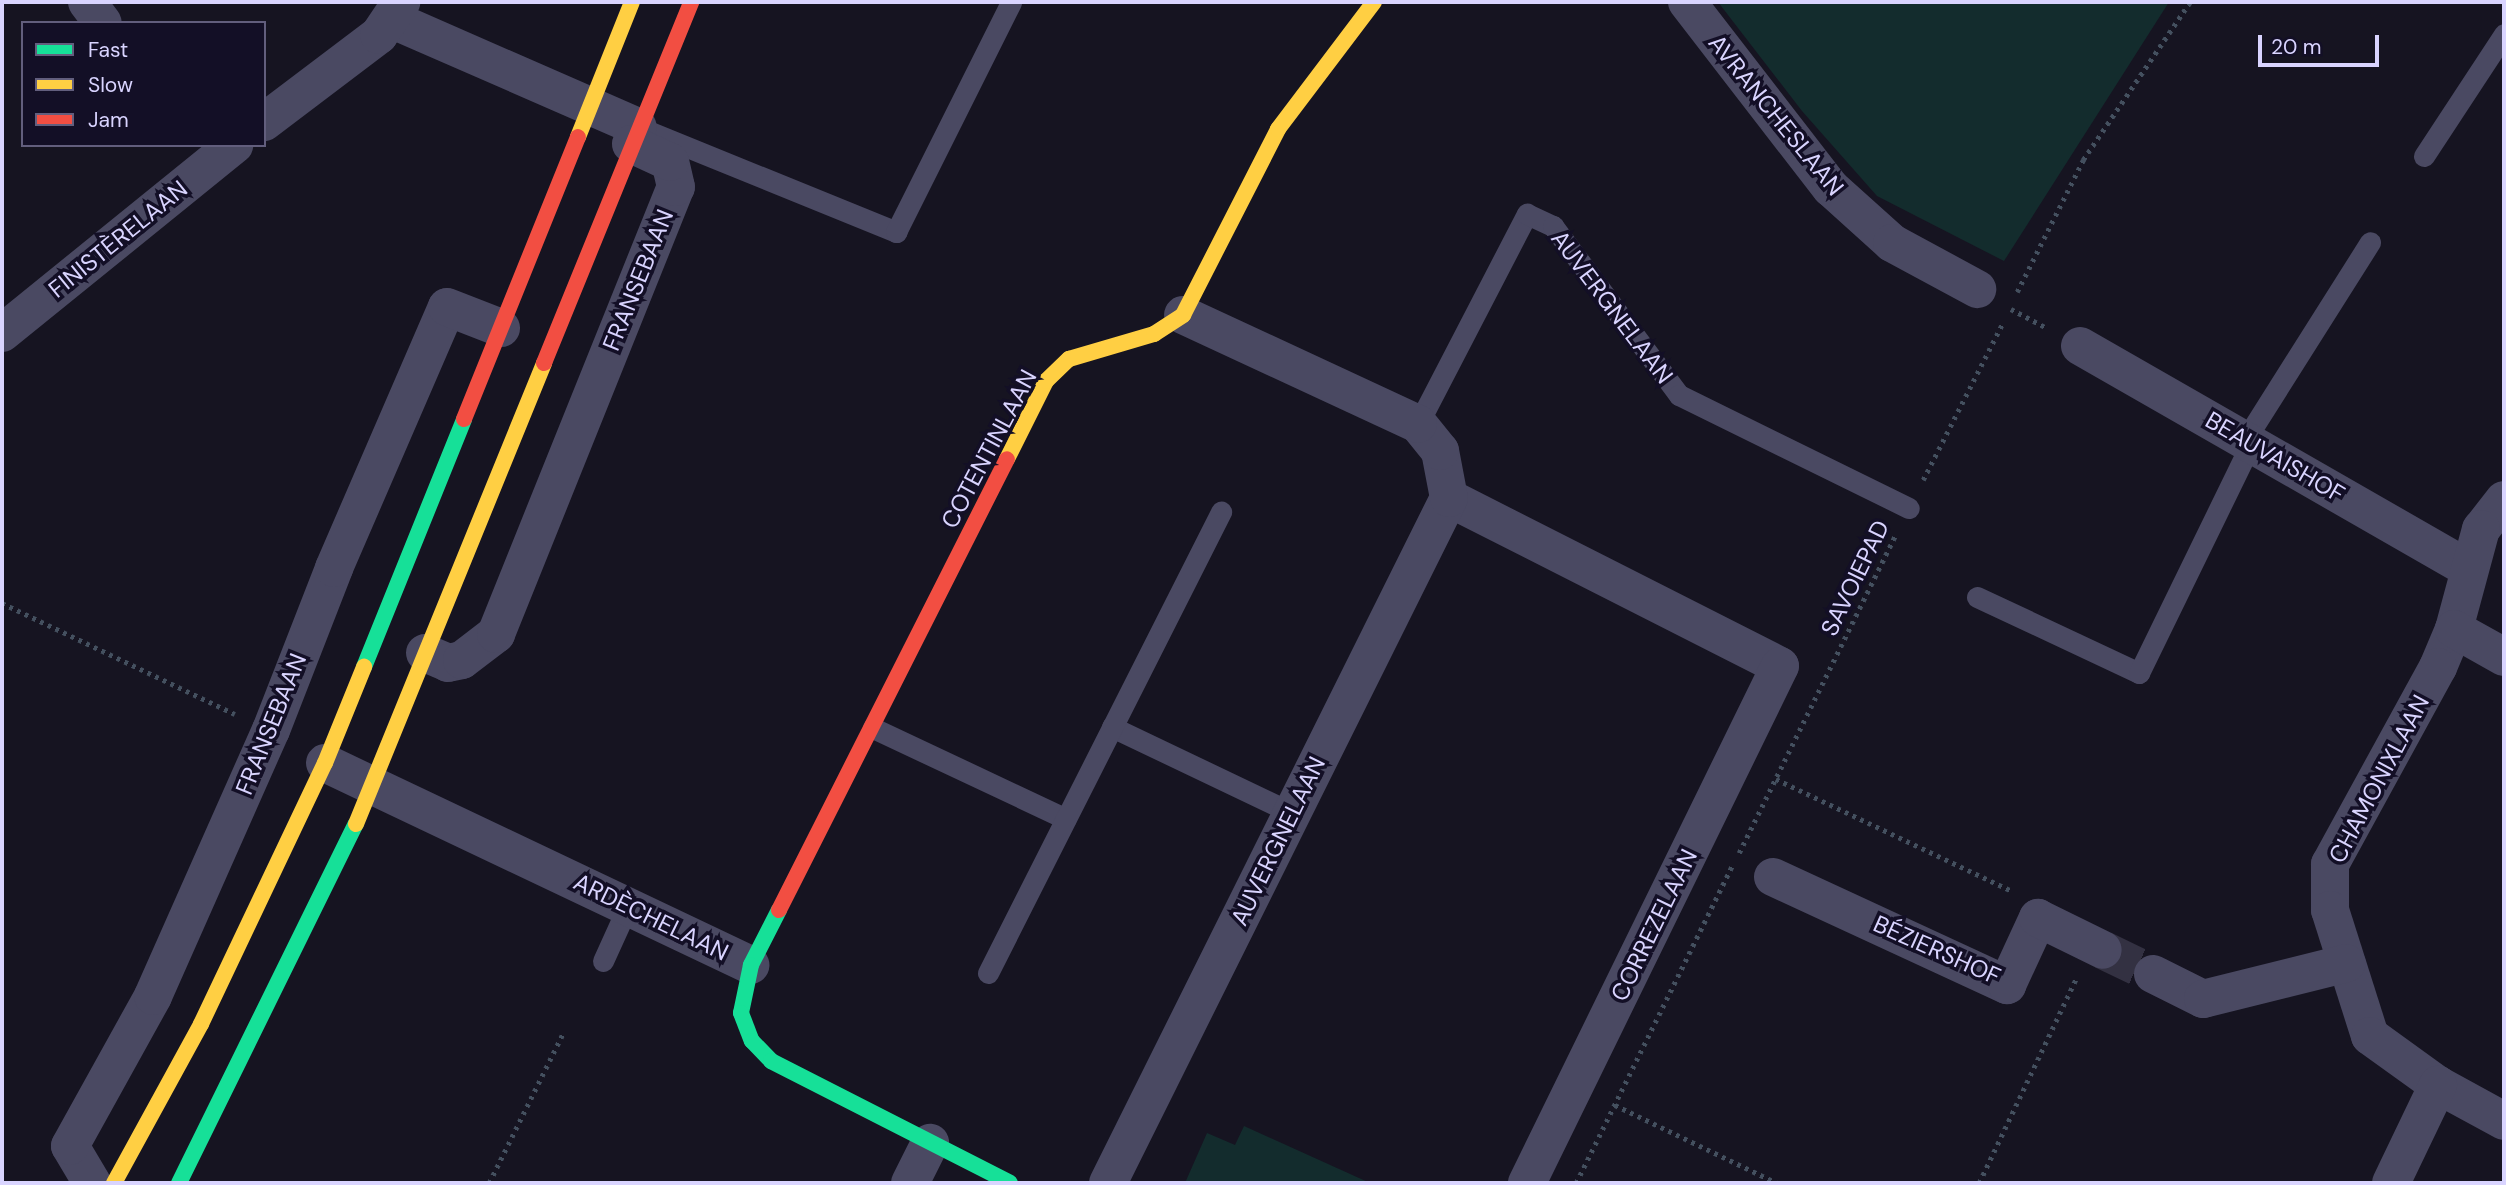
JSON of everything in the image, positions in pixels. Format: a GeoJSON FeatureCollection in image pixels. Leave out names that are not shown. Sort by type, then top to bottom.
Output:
{"type":"FeatureCollection","features":[{"type":"Feature","properties":{"kind":"street"},"geometry":{"type":"LineString","coordinates":[[87,2],[101,21]]}},
{"type":"Feature","properties":{"kind":"street"},"geometry":{"type":"LineString","coordinates":[[114,1183],[201,1024],[325,764],[588,105],[632,2]]}},
{"type":"Feature","properties":{"kind":"street"},"geometry":{"type":"LineString","coordinates":[[178,1183],[250,1046],[372,784],[634,135],[691,2]]}},
{"type":"Feature","properties":{"kind":"street","name":"COTENTINLAAN"},"geometry":{"type":"LineString","coordinates":[[751,965],[1046,382],[1069,359],[1154,334],[1183,315],[1278,128],[1374,2]]}},
{"type":"Feature","properties":{"kind":"street","name":"AVRANCHESLAAN"},"geometry":{"type":"LineString","coordinates":[[1687,2],[1831,188],[1892,243],[1977,289]]}},
{"type":"Feature","properties":{"kind":"street"},"geometry":{"type":"LineString","coordinates":[[266,120],[397,11],[588,105],[634,135]]}},
{"type":"Feature","properties":{"kind":"street","name":"FRANSEBAAN"},"geometry":{"type":"LineString","coordinates":[[425,653],[448,663],[462,660],[486,646],[502,622],[676,187],[670,162],[634,135]]}},
{"type":"Feature","properties":{"kind":"street","name":"FINISTÈRELAAN"},"geometry":{"type":"LineString","coordinates":[[2,333],[213,151]]}},
{"type":"Feature","properties":{"kind":"street","name":"FRANSEBAAN"},"geometry":{"type":"LineString","coordinates":[[92,1183],[70,1146],[153,996],[271,730],[334,568],[447,307],[501,328]]}},
{"type":"Feature","properties":{"kind":"street"},"geometry":{"type":"LineString","coordinates":[[1183,315],[1418,424],[1440,452],[1449,498]]}},
{"type":"Feature","properties":{"kind":"street","name":"BEAUVAISHOF"},"geometry":{"type":"LineString","coordinates":[[2080,346],[2469,569]]}},
{"type":"Feature","properties":{"kind":"street","name":"CORREZELAAN"},"geometry":{"type":"LineString","coordinates":[[1449,498],[1780,666],[1527,1183]]}},
{"type":"Feature","properties":{"kind":"street","name":"AUVERGNELAAN"},"geometry":{"type":"LineString","coordinates":[[1108,1183],[1449,498]]}},
{"type":"Feature","properties":{"kind":"street","name":"CHAMONIXLAAN"},"geometry":{"type":"LineString","coordinates":[[2504,500],[2481,529],[2454,629],[2438,667],[2330,864],[2330,910],[2370,1036],[2438,1085],[2504,1121]]}},
{"type":"Feature","properties":{"kind":"street"},"geometry":{"type":"LineString","coordinates":[[2454,629],[2504,657]]}},
{"type":"Feature","properties":{"kind":"street","name":"ARDÈCHELAAN"},"geometry":{"type":"LineString","coordinates":[[325,764],[751,965],[741,1013],[752,1041],[771,1062],[1010,1183]]}},
{"type":"Feature","properties":{"kind":"street","name":"BÉZIERSHOF"},"geometry":{"type":"LineString","coordinates":[[1773,877],[2007,985],[2038,918]]}},
{"type":"Feature","properties":{"kind":"street"},"geometry":{"type":"LineString","coordinates":[[2038,918],[2098,947]]}},
{"type":"Feature","properties":{"kind":"street"},"geometry":{"type":"LineString","coordinates":[[2153,974],[2203,999],[2347,964]]}},
{"type":"Feature","properties":{"kind":"street"},"geometry":{"type":"LineString","coordinates":[[2391,1183],[2438,1085]]}},
{"type":"Feature","properties":{"kind":"street"},"geometry":{"type":"LineString","coordinates":[[910,1183],[930,1143]]}},
{"type":"Feature","properties":{"kind":"lane"},"geometry":{"type":"LineString","coordinates":[[634,135],[896,232],[1011,2]]}},
{"type":"Feature","properties":{"kind":"lane"},"geometry":{"type":"LineString","coordinates":[[2424,156],[2504,34]]}},
{"type":"Feature","properties":{"kind":"lane","name":"AUVERGNELAAN"},"geometry":{"type":"LineString","coordinates":[[1418,424],[1527,214],[1553,226],[1679,395],[1909,508]]}},
{"type":"Feature","properties":{"kind":"lane"},"geometry":{"type":"LineString","coordinates":[[1977,597],[2139,673],[2248,441],[2370,242]]}},
{"type":"Feature","properties":{"kind":"lane"},"geometry":{"type":"LineString","coordinates":[[988,973],[1221,512]]}},
{"type":"Feature","properties":{"kind":"lane"},"geometry":{"type":"LineString","coordinates":[[1112,727],[1292,813]]}},
{"type":"Feature","properties":{"kind":"lane"},"geometry":{"type":"LineString","coordinates":[[873,728],[1066,820]]}},
{"type":"Feature","properties":{"kind":"lane"},"geometry":{"type":"LineString","coordinates":[[603,961],[628,906]]}},
{"type":"Feature","properties":{"kind":"path","name":"SAVOIEPAD"},"geometry":{"type":"LineString","coordinates":[[1576,1183],[2083,160],[2190,2]]}},
{"type":"Feature","properties":{"kind":"path"},"geometry":{"type":"LineString","coordinates":[[2,603],[271,730]]}},
{"type":"Feature","properties":{"kind":"path"},"geometry":{"type":"LineString","coordinates":[[1776,779],[2012,891],[2038,918]]}},
{"type":"Feature","properties":{"kind":"path"},"geometry":{"type":"LineString","coordinates":[[1979,1183],[2098,947]]}},
{"type":"Feature","properties":{"kind":"path"},"geometry":{"type":"LineString","coordinates":[[489,1183],[564,1031]]}},
{"type":"Feature","properties":{"kind":"path"},"geometry":{"type":"LineString","coordinates":[[1615,1105],[1777,1183]]}},
{"type":"Feature","properties":{"kind":"green space"},"geometry":{"type":"Polygon","coordinates":[[[1718,2],[2169,2],[2004,261],[1877,196],[1802,111],[1718,2]]]}},
{"type":"Feature","properties":{"kind":"green space"},"geometry":{"type":"Polygon","coordinates":[[[1244,1126],[1370,1183],[1185,1183],[1207,1133],[1235,1145],[1244,1126]]]}},
{"type":"Feature","properties":{"kind":"tunnel"},"geometry":{"type":"LineString","coordinates":[[2103,950],[2153,974]]}},
{"type":"Feature","properties":{"kind":"traffic: fast"},"geometry":{"type":"LineString","coordinates":[[364,667],[464,419]]}},
{"type":"Feature","properties":{"kind":"traffic: fast"},"geometry":{"type":"LineString","coordinates":[[179,1183],[356,824]]}},
{"type":"Feature","properties":{"kind":"traffic: fast"},"geometry":{"type":"LineString","coordinates":[[779,910],[751,965],[741,1013],[752,1041],[771,1061],[1010,1183]]}},
{"type":"Feature","properties":{"kind":"traffic: slow"},"geometry":{"type":"LineString","coordinates":[[578,137],[632,2]]}},
{"type":"Feature","properties":{"kind":"traffic: slow"},"geometry":{"type":"LineString","coordinates":[[1007,459],[1046,381],[1069,359],[1154,334],[1183,315],[1278,129],[1374,2]]}},
{"type":"Feature","properties":{"kind":"traffic: slow"},"geometry":{"type":"LineString","coordinates":[[356,824],[544,363]]}},
{"type":"Feature","properties":{"kind":"traffic: slow"},"geometry":{"type":"LineString","coordinates":[[114,1183],[201,1024],[325,763],[364,667]]}},
{"type":"Feature","properties":{"kind":"traffic: jam"},"geometry":{"type":"LineString","coordinates":[[544,363],[691,2]]}},
{"type":"Feature","properties":{"kind":"traffic: jam"},"geometry":{"type":"LineString","coordinates":[[464,419],[578,137]]}},
{"type":"Feature","properties":{"kind":"traffic: jam"},"geometry":{"type":"LineString","coordinates":[[779,910],[1007,459]]}}]}
